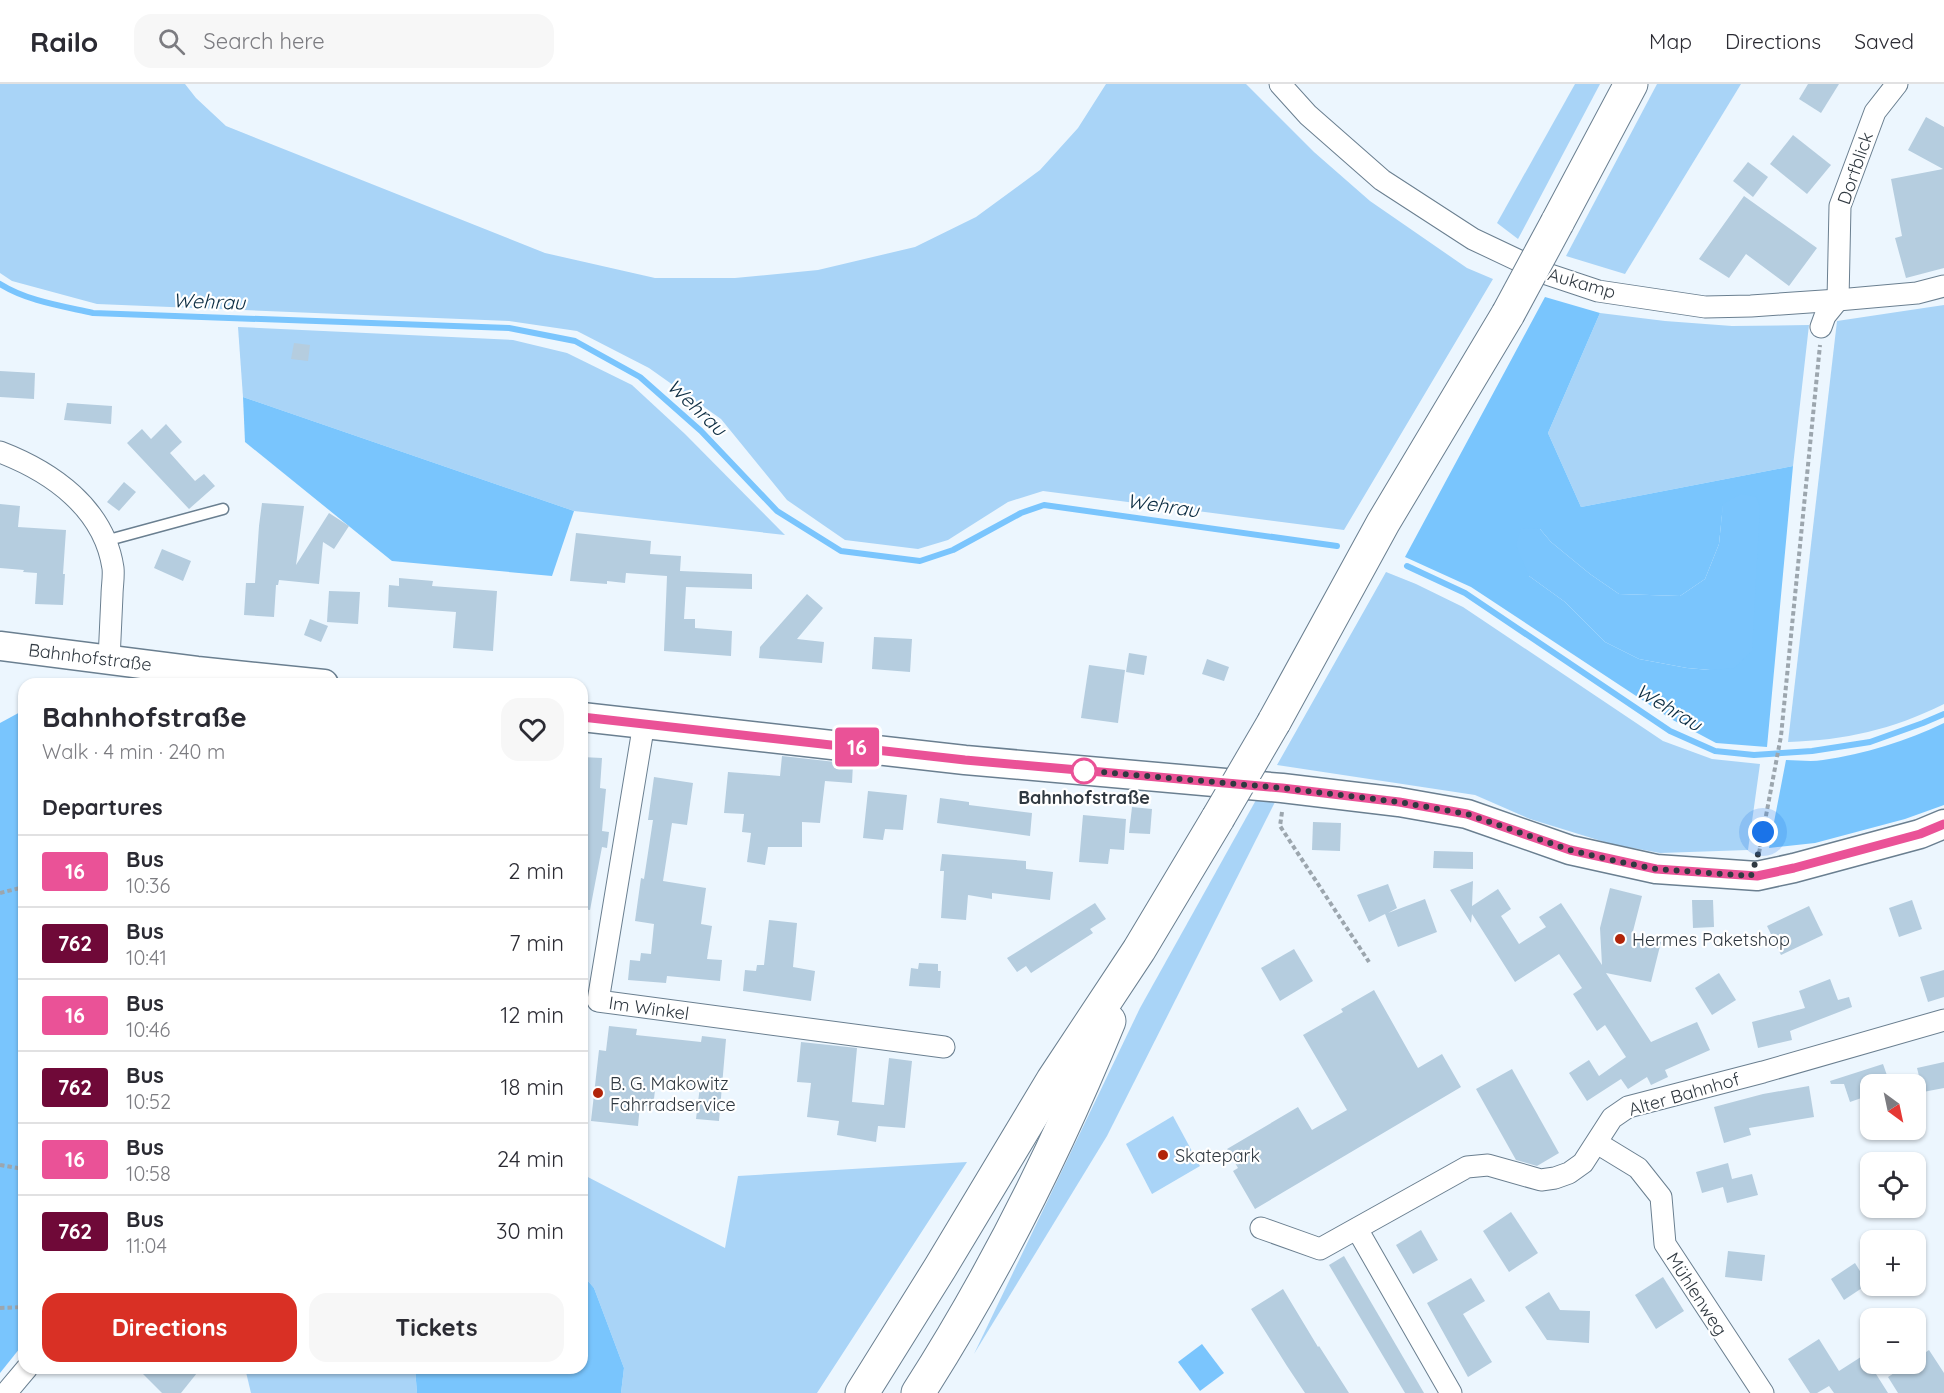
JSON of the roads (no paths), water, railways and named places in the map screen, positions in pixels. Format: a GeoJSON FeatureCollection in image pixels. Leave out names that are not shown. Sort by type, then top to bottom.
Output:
{"type":"FeatureCollection","features":[{"type":"Feature","properties":{"kind":"highway"},"geometry":{"type":"LineString","coordinates":[[862,1393],[1053,1080],[1139,950],[1218,819],[1383,523],[1508,314],[1631,84]]}},
{"type":"Feature","properties":{"kind":"highway"},"geometry":{"type":"LineString","coordinates":[[918,1393],[1010,1235],[1078,1096],[1139,950]]}},
{"type":"Feature","properties":{"kind":"main road","name":"Bahnhofstraße"},"geometry":{"type":"LineString","coordinates":[[0,646],[270,678]]}},
{"type":"Feature","properties":{"kind":"main road"},"geometry":{"type":"LineString","coordinates":[[588,718],[965,760],[1282,788],[1399,802],[1467,814],[1570,850],[1656,869],[1751,876],[1794,868],[1920,834],[1944,824]]}},
{"type":"Feature","properties":{"kind":"street","name":"Aukamp"},"geometry":{"type":"LineString","coordinates":[[1280,84],[1308,115],[1382,180],[1473,239],[1547,274],[1598,291],[1704,307],[1838,300],[1917,293],[1944,286]]}},
{"type":"Feature","properties":{"kind":"street","name":"Dorfblick"},"geometry":{"type":"LineString","coordinates":[[1838,300],[1840,206],[1875,112],[1897,84]]}},
{"type":"Feature","properties":{"kind":"street"},"geometry":{"type":"LineString","coordinates":[[1821,327],[1825,316],[1838,300]]}},
{"type":"Feature","properties":{"kind":"street"},"geometry":{"type":"LineString","coordinates":[[0,452],[28,463],[57,481],[83,504],[96,521],[113,568],[109,660]]}},
{"type":"Feature","properties":{"kind":"street","name":"Im Winkel"},"geometry":{"type":"LineString","coordinates":[[644,723],[598,1001],[944,1047]]}},
{"type":"Feature","properties":{"kind":"street","name":"Alter Bahnhof"},"geometry":{"type":"LineString","coordinates":[[1261,1228],[1320,1250],[1467,1167],[1488,1165],[1541,1180],[1569,1173],[1583,1163],[1612,1118],[1628,1107],[1763,1072],[1944,1020]]}},
{"type":"Feature","properties":{"kind":"street","name":"Mühlenweg"},"geometry":{"type":"LineString","coordinates":[[1597,1143],[1638,1168],[1660,1197],[1665,1244],[1763,1393]]}},
{"type":"Feature","properties":{"kind":"street"},"geometry":{"type":"LineString","coordinates":[[1357,1228],[1451,1393]]}},
{"type":"Feature","properties":{"kind":"street"},"geometry":{"type":"LineString","coordinates":[[6,1393],[22,1374]]}},
{"type":"Feature","properties":{"kind":"lane"},"geometry":{"type":"LineString","coordinates":[[105,541],[223,510]]}},
{"type":"Feature","properties":{"kind":"waterway","name":"Wehrau"},"geometry":{"type":"LineString","coordinates":[[0,284],[33,299],[93,313],[509,328],[575,341],[640,377],[701,431],[777,511],[841,551],[920,561],[953,550],[1021,513],[1044,505],[1337,546]]}},
{"type":"Feature","properties":{"kind":"waterway","name":"Wehrau"},"geometry":{"type":"LineString","coordinates":[[1407,566],[1465,593],[1670,731],[1715,751],[1754,755],[1812,751],[1870,742],[1944,714]]}},
{"type":"Feature","properties":{"kind":"place","name":"Bahnhofstraße"},"geometry":{"type":"Point","coordinates":[1084,771]}},
{"type":"Feature","properties":{"kind":"place","name":"Hermes Paketshop"},"geometry":{"type":"Point","coordinates":[1620,939]}},
{"type":"Feature","properties":{"kind":"place","name":"B. G. Makowitz Fahrradservice"},"geometry":{"type":"Point","coordinates":[598,1093]}},
{"type":"Feature","properties":{"kind":"place","name":"Skatepark"},"geometry":{"type":"Point","coordinates":[1163,1155]}}]}
